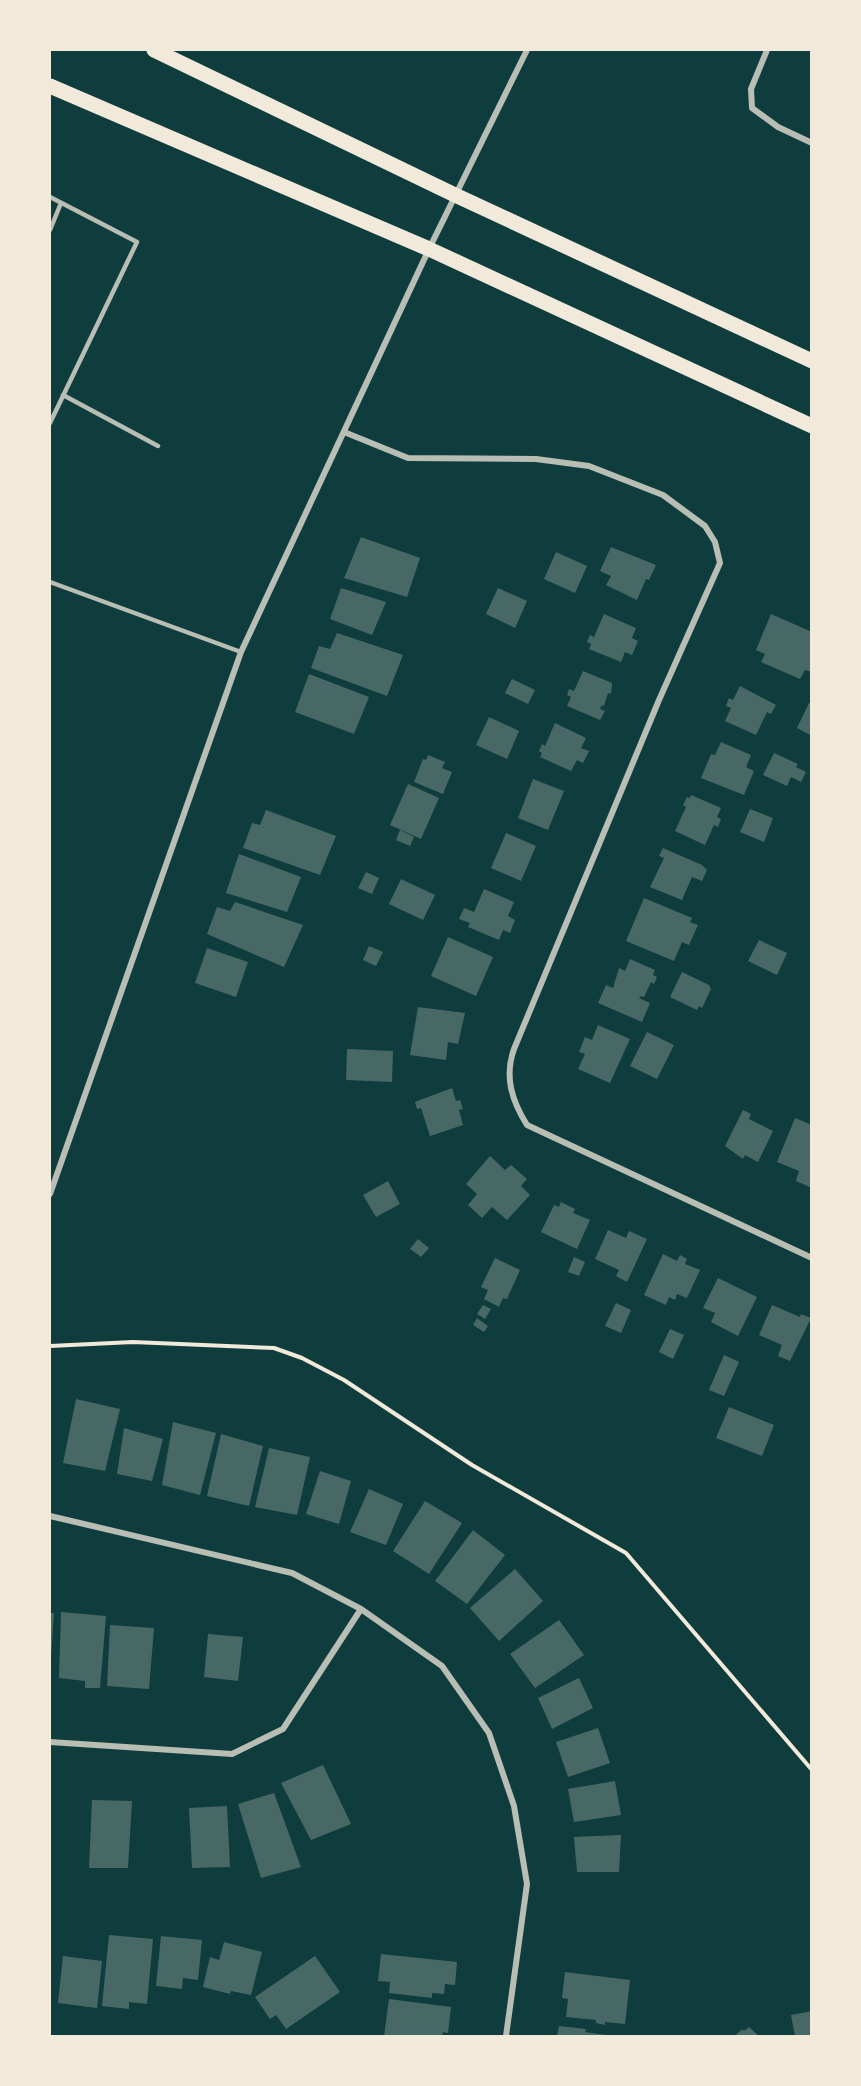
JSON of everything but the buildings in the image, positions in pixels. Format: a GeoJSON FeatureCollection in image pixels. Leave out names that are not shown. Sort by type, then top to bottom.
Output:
{"type":"FeatureCollection","features":[{"type":"Feature","properties":{"kind":"main road"},"geometry":{"type":"LineString","coordinates":[[154,50],[455,195],[812,361]]}},
{"type":"Feature","properties":{"kind":"main road"},"geometry":{"type":"LineString","coordinates":[[50,86],[429,249],[812,426]]}},
{"type":"Feature","properties":{"kind":"street"},"geometry":{"type":"LineString","coordinates":[[50,1194],[241,652],[429,249],[527,50]]}},
{"type":"Feature","properties":{"kind":"street"},"geometry":{"type":"LineString","coordinates":[[767,50],[751,90],[752,108],[778,127],[812,143]]}},
{"type":"Feature","properties":{"kind":"street"},"geometry":{"type":"LineString","coordinates":[[344,432],[408,459],[536,459],[589,466],[663,495],[705,526],[710,534],[720,563],[659,700],[514,1049],[509,1063],[509,1080],[514,1105],[527,1125],[812,1258]]}},
{"type":"Feature","properties":{"kind":"street"},"geometry":{"type":"LineString","coordinates":[[50,1516],[292,1573],[361,1609],[442,1666],[489,1733],[514,1806],[527,1884],[506,2037]]}},
{"type":"Feature","properties":{"kind":"street"},"geometry":{"type":"LineString","coordinates":[[50,1742],[232,1754],[283,1729],[361,1609]]}},
{"type":"Feature","properties":{"kind":"lane"},"geometry":{"type":"LineString","coordinates":[[50,196],[137,242],[50,423]]}},
{"type":"Feature","properties":{"kind":"lane"},"geometry":{"type":"LineString","coordinates":[[50,230],[61,203]]}},
{"type":"Feature","properties":{"kind":"lane"},"geometry":{"type":"LineString","coordinates":[[63,394],[158,446]]}},
{"type":"Feature","properties":{"kind":"lane"},"geometry":{"type":"LineString","coordinates":[[50,582],[241,652]]}},
{"type":"Feature","properties":{"kind":"path"},"geometry":{"type":"LineString","coordinates":[[50,1346],[133,1342],[274,1348],[302,1358],[345,1380],[472,1465],[626,1553],[812,1770]]}}]}
